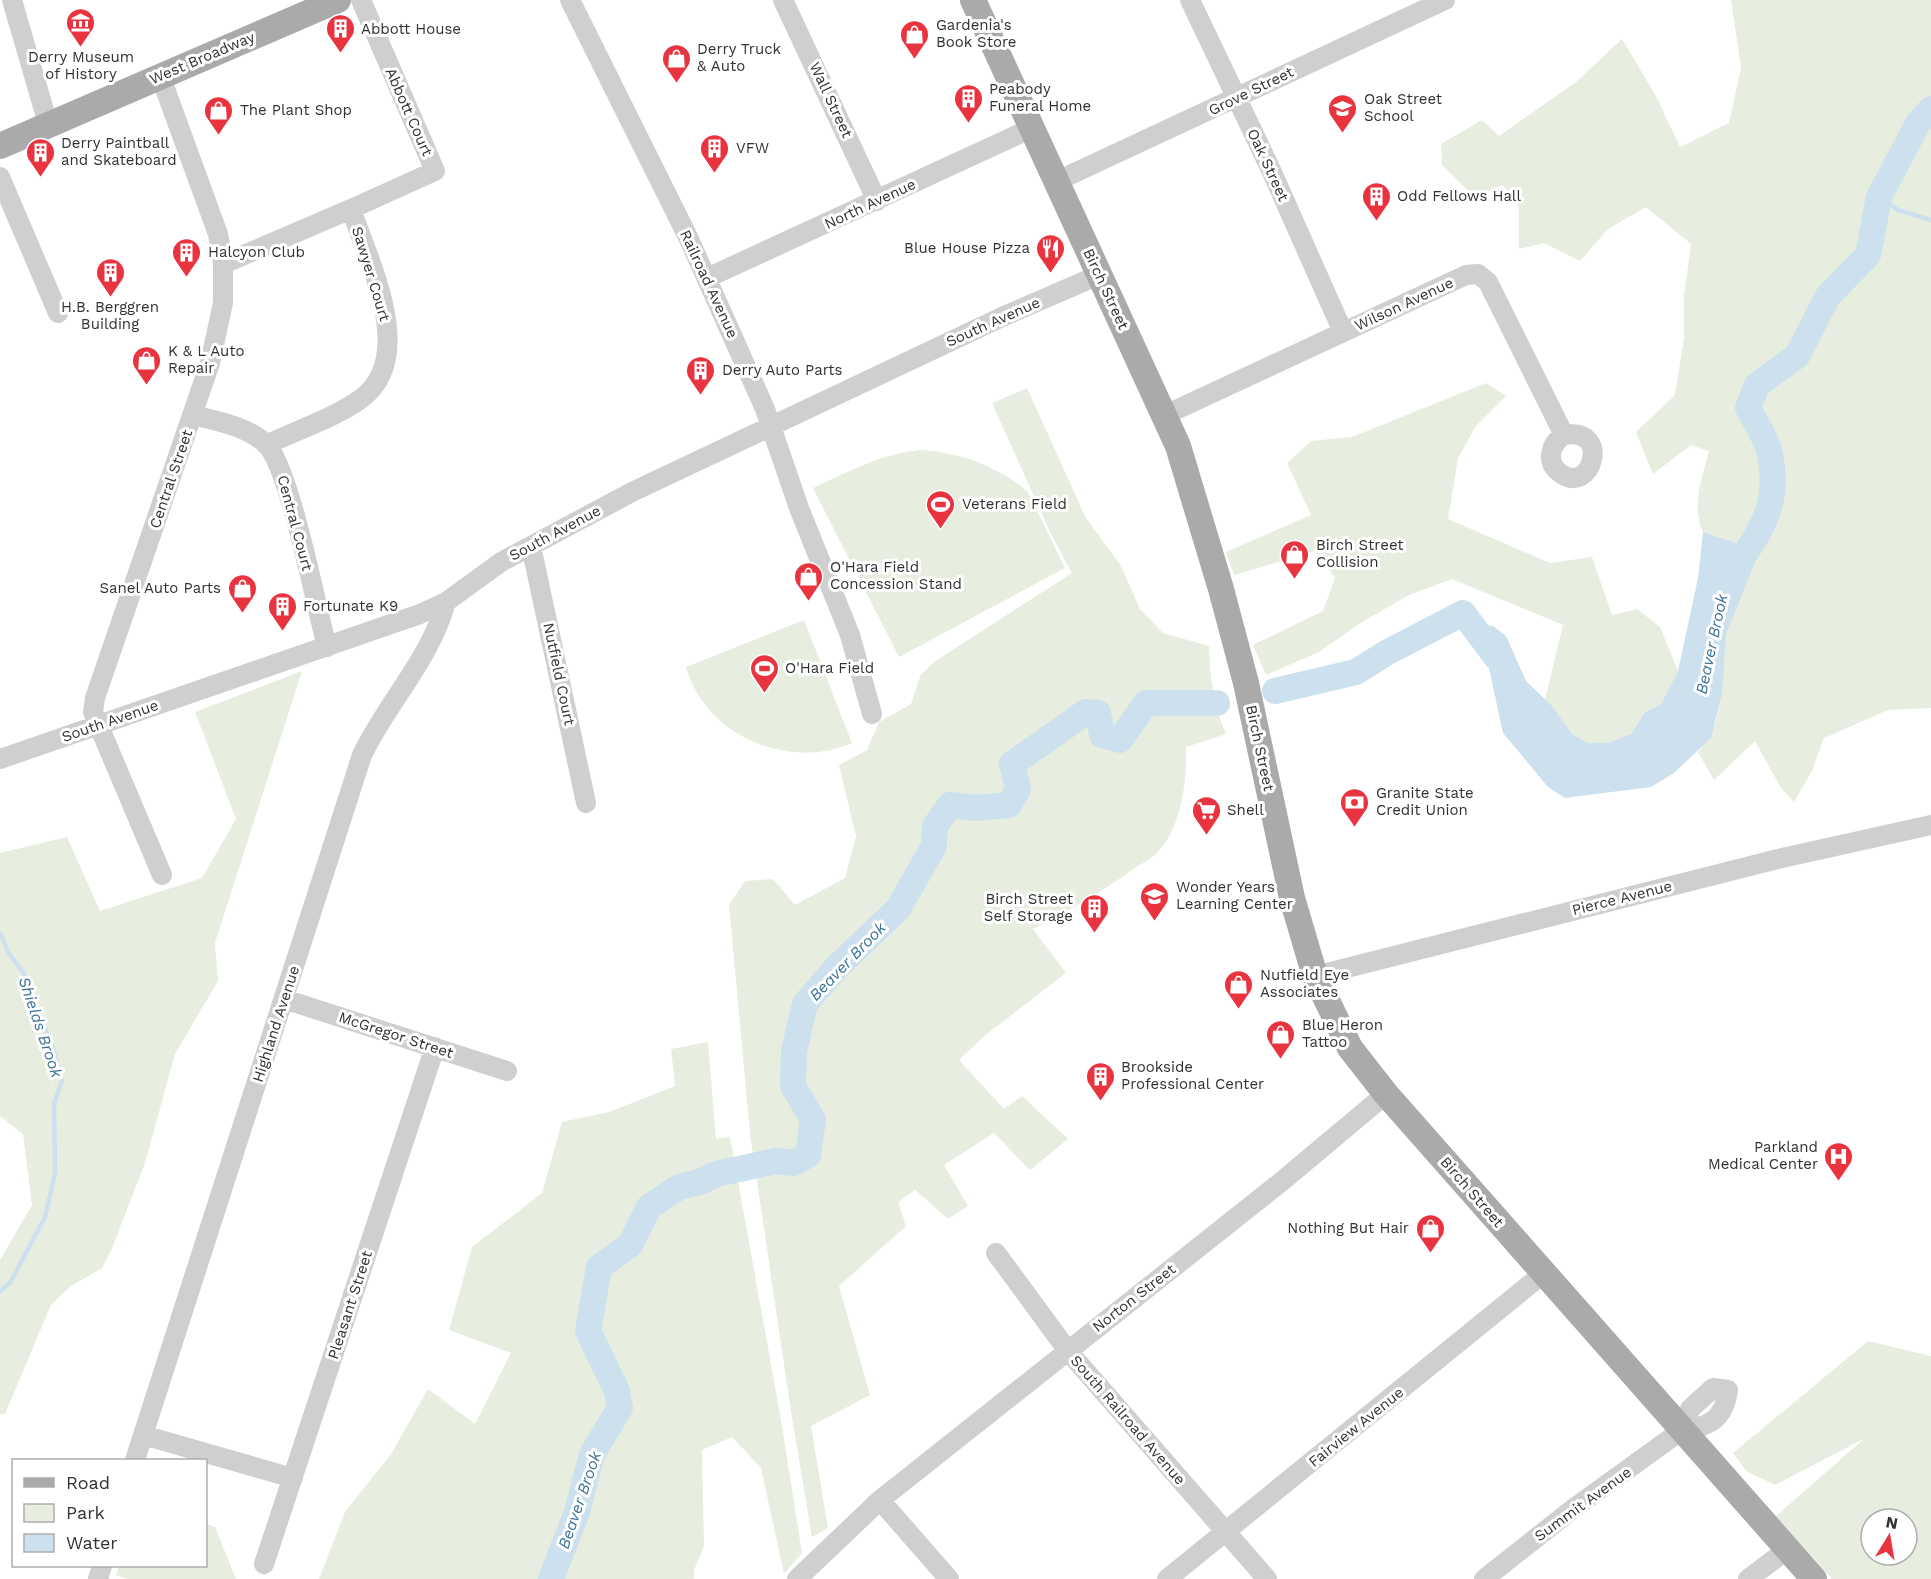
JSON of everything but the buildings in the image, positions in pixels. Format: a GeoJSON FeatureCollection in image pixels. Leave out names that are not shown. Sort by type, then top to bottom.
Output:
{"type":"FeatureCollection","features":[{"type":"Feature","properties":{"kind":"main road","name":"West Broadway"},"geometry":{"type":"LineString","coordinates":[[0,146],[338,0]]}},
{"type":"Feature","properties":{"kind":"main road","name":"Birch Street"},"geometry":{"type":"LineString","coordinates":[[973,0],[1165,415],[1189,477],[1255,720],[1292,898],[1315,976],[1350,1048],[1386,1094],[1814,1579]]}},
{"type":"Feature","properties":{"kind":"street"},"geometry":{"type":"LineString","coordinates":[[12,0],[48,124]]}},
{"type":"Feature","properties":{"kind":"street","name":"Abbott Court"},"geometry":{"type":"LineString","coordinates":[[351,209],[435,171],[361,0]]}},
{"type":"Feature","properties":{"kind":"street","name":"Railroad Avenue"},"geometry":{"type":"LineString","coordinates":[[570,0],[707,278],[770,425],[799,508],[850,635],[872,714]]}},
{"type":"Feature","properties":{"kind":"street","name":"Wall Street"},"geometry":{"type":"LineString","coordinates":[[783,0],[877,201]]}},
{"type":"Feature","properties":{"kind":"street","name":"Oak Street"},"geometry":{"type":"LineString","coordinates":[[1190,0],[1343,332]]}},
{"type":"Feature","properties":{"kind":"street","name":"Grove Street"},"geometry":{"type":"LineString","coordinates":[[1057,181],[1444,0]]}},
{"type":"Feature","properties":{"kind":"street","name":"Central Street"},"geometry":{"type":"LineString","coordinates":[[160,75],[222,248],[223,303],[219,329],[193,415],[95,698],[93,712],[162,875]]}},
{"type":"Feature","properties":{"kind":"street","name":"North Avenue"},"geometry":{"type":"LineString","coordinates":[[707,278],[1032,128]]}},
{"type":"Feature","properties":{"kind":"street"},"geometry":{"type":"LineString","coordinates":[[0,177],[58,313]]}},
{"type":"Feature","properties":{"kind":"street","name":"Sawyer Court"},"geometry":{"type":"LineString","coordinates":[[223,264],[351,209],[387,323],[389,353],[386,365],[373,389],[361,399],[266,445]]}},
{"type":"Feature","properties":{"kind":"street","name":"Wilson Avenue"},"geometry":{"type":"LineString","coordinates":[[1165,415],[1466,275],[1479,274],[1488,282],[1564,435]]}},
{"type":"Feature","properties":{"kind":"street","name":"South Avenue"},"geometry":{"type":"LineString","coordinates":[[0,759],[327,647],[446,602],[501,562],[632,492],[1002,316],[1100,275]]}},
{"type":"Feature","properties":{"kind":"street"},"geometry":{"type":"LineString","coordinates":[[193,415],[242,430],[266,445]]}},
{"type":"Feature","properties":{"kind":"street","name":"Central Court"},"geometry":{"type":"LineString","coordinates":[[266,445],[274,456],[286,488],[327,647]]}},
{"type":"Feature","properties":{"kind":"street","name":"Nutfield Court"},"geometry":{"type":"LineString","coordinates":[[531,546],[586,803]]}},
{"type":"Feature","properties":{"kind":"street","name":"Highland Avenue"},"geometry":{"type":"LineString","coordinates":[[136,1459],[362,755],[376,725],[437,630],[446,602]]}},
{"type":"Feature","properties":{"kind":"street","name":"Pierce Avenue"},"geometry":{"type":"LineString","coordinates":[[1315,976],[1772,861],[1931,825]]}},
{"type":"Feature","properties":{"kind":"street","name":"McGregor Street"},"geometry":{"type":"LineString","coordinates":[[284,999],[507,1071]]}},
{"type":"Feature","properties":{"kind":"street","name":"Pleasant Street"},"geometry":{"type":"LineString","coordinates":[[264,1564],[435,1047]]}},
{"type":"Feature","properties":{"kind":"street","name":"Norton Street"},"geometry":{"type":"LineString","coordinates":[[797,1579],[880,1500],[1386,1094]]}},
{"type":"Feature","properties":{"kind":"street","name":"South Railroad Avenue"},"geometry":{"type":"LineString","coordinates":[[996,1253],[1068,1350],[1267,1579]]}},
{"type":"Feature","properties":{"kind":"street","name":"Fairview Avenue"},"geometry":{"type":"LineString","coordinates":[[1167,1579],[1544,1274]]}},
{"type":"Feature","properties":{"kind":"street","name":"Summit Avenue"},"geometry":{"type":"LineString","coordinates":[[1484,1579],[1574,1508],[1682,1430]]}},
{"type":"Feature","properties":{"kind":"street"},"geometry":{"type":"LineString","coordinates":[[143,1436],[293,1478]]}},
{"type":"Feature","properties":{"kind":"street"},"geometry":{"type":"LineString","coordinates":[[880,1500],[949,1579]]}},
{"type":"Feature","properties":{"kind":"street"},"geometry":{"type":"LineString","coordinates":[[1748,1579],[1788,1549]]}},
{"type":"Feature","properties":{"kind":"green space"},"geometry":{"type":"Polygon","coordinates":[[[1731,0],[1931,0],[1931,708],[1888,710],[1824,738],[1812,771],[1794,802],[1781,788],[1755,741],[1714,780],[1698,752],[1715,725],[1721,696],[1728,625],[1754,565],[1747,547],[1703,532],[1698,502],[1709,451],[1691,445],[1653,474],[1636,432],[1675,395],[1684,338],[1684,296],[1691,244],[1646,207],[1608,229],[1580,261],[1544,243],[1519,249],[1519,207],[1503,185],[1474,197],[1442,165],[1441,144],[1482,120],[1499,136],[1576,82],[1622,39],[1657,98],[1680,147],[1729,123],[1741,68],[1731,0]]]}},
{"type":"Feature","properties":{"kind":"green space"},"geometry":{"type":"Polygon","coordinates":[[[1486,383],[1506,396],[1476,426],[1458,458],[1448,519],[1550,563],[1592,557],[1612,615],[1637,609],[1660,627],[1678,671],[1661,704],[1645,712],[1631,734],[1608,743],[1588,743],[1572,734],[1545,699],[1563,625],[1452,579],[1409,595],[1362,622],[1319,652],[1266,675],[1253,645],[1323,611],[1335,578],[1315,551],[1234,575],[1226,552],[1311,515],[1287,463],[1311,441],[1352,437],[1486,383]]]}},
{"type":"Feature","properties":{"kind":"green space"},"geometry":{"type":"Polygon","coordinates":[[[1027,388],[1086,518],[1121,566],[1140,609],[1163,633],[1209,646],[1213,691],[1226,734],[1186,747],[1184,788],[1178,816],[1173,829],[1158,852],[1096,894],[1033,929],[1066,973],[983,1037],[959,1060],[1004,1109],[1022,1096],[1068,1139],[1030,1170],[994,1133],[944,1165],[968,1206],[948,1219],[915,1190],[898,1202],[906,1226],[839,1286],[870,1395],[811,1426],[828,1528],[812,1537],[750,1134],[729,905],[745,881],[773,879],[795,905],[845,878],[856,836],[839,765],[867,750],[879,722],[911,704],[921,674],[937,660],[1072,573],[1051,534],[992,403],[1027,388]]]}},
{"type":"Feature","properties":{"kind":"green space","name":"Veterans Field"},"geometry":{"type":"Polygon","coordinates":[[[919,450],[949,454],[977,462],[1004,475],[1028,492],[1065,568],[899,657],[813,488],[891,455],[919,450]]]}},
{"type":"Feature","properties":{"kind":"green space","name":"O'Hara Field"},"geometry":{"type":"Polygon","coordinates":[[[804,620],[852,743],[828,750],[803,753],[759,744],[721,722],[694,688],[686,667],[804,620]]]}},
{"type":"Feature","properties":{"kind":"green space"},"geometry":{"type":"Polygon","coordinates":[[[302,671],[215,943],[218,981],[175,1054],[145,1163],[111,1251],[102,1268],[71,1286],[51,1305],[5,1414],[0,1414],[0,1260],[32,1205],[23,1134],[0,1116],[0,853],[67,837],[100,911],[202,878],[236,819],[195,712],[302,671]]]}},
{"type":"Feature","properties":{"kind":"green space"},"geometry":{"type":"Polygon","coordinates":[[[708,1042],[716,1139],[730,1137],[780,1414],[802,1553],[784,1574],[761,1468],[732,1437],[702,1450],[704,1546],[694,1570],[694,1579],[319,1579],[345,1512],[391,1454],[428,1389],[475,1424],[511,1353],[449,1330],[472,1247],[542,1193],[562,1122],[609,1112],[675,1086],[671,1049],[708,1042]]]}},
{"type":"Feature","properties":{"kind":"green space"},"geometry":{"type":"Polygon","coordinates":[[[1868,1341],[1931,1356],[1931,1579],[1832,1579],[1776,1516],[1865,1438],[1775,1485],[1746,1471],[1733,1453],[1868,1341]]]}},
{"type":"Feature","properties":{"kind":"green space"},"geometry":{"type":"Polygon","coordinates":[[[207,1524],[215,1527],[236,1579],[127,1579],[116,1575],[119,1567],[207,1567],[207,1524]]]}},
{"type":"Feature","properties":{"kind":"water"},"geometry":{"type":"Polygon","coordinates":[[[1703,532],[1754,549],[1754,565],[1726,634],[1722,694],[1711,738],[1674,773],[1651,787],[1565,798],[1548,787],[1503,733],[1485,650],[1472,632],[1480,625],[1493,626],[1506,636],[1526,681],[1552,706],[1572,734],[1588,743],[1608,743],[1631,734],[1645,712],[1661,704],[1678,671],[1698,578],[1703,532]]]}},
{"type":"Feature","properties":{"kind":"waterway","name":"Beaver Brook"},"geometry":{"type":"LineString","coordinates":[[1730,576],[1758,533],[1770,505],[1773,473],[1770,454],[1764,437],[1748,408],[1757,385],[1797,356],[1828,296],[1868,255],[1879,197],[1918,123],[1931,109]]}},
{"type":"Feature","properties":{"kind":"waterway"},"geometry":{"type":"LineString","coordinates":[[1879,197],[1898,210],[1931,220]]}},
{"type":"Feature","properties":{"kind":"waterway","name":"Beaver Brook"},"geometry":{"type":"LineString","coordinates":[[1275,691],[1356,672],[1386,653],[1463,613],[1496,657]]}},
{"type":"Feature","properties":{"kind":"waterway","name":"Beaver Brook"},"geometry":{"type":"LineString","coordinates":[[551,1579],[577,1512],[592,1454],[620,1408],[617,1391],[588,1331],[599,1267],[630,1245],[649,1207],[679,1187],[700,1182],[716,1174],[776,1161],[794,1163],[808,1155],[813,1120],[793,1086],[794,1051],[805,1004],[836,968],[898,909],[934,846],[935,826],[950,805],[975,808],[1009,805],[1018,789],[1012,764],[1086,712],[1098,713],[1102,735],[1120,740],[1146,703],[1217,703]]}},
{"type":"Feature","properties":{"kind":"waterway","name":"Shields Brook"},"geometry":{"type":"LineString","coordinates":[[0,933],[8,952],[24,974],[55,1054],[62,1081],[54,1104],[55,1174],[45,1217],[10,1283],[0,1291]]}},
{"type":"Feature","properties":{"kind":"place","name":"Derry Museum of History"},"geometry":{"type":"Point","coordinates":[81,48]}},
{"type":"Feature","properties":{"kind":"place","name":"Abbott House"},"geometry":{"type":"Point","coordinates":[340,54]}},
{"type":"Feature","properties":{"kind":"place","name":"Gardenia's Book Store"},"geometry":{"type":"Point","coordinates":[915,60]}},
{"type":"Feature","properties":{"kind":"place","name":"Derry Truck & Auto"},"geometry":{"type":"Point","coordinates":[676,84]}},
{"type":"Feature","properties":{"kind":"place","name":"Peabody Funeral Home"},"geometry":{"type":"Point","coordinates":[968,124]}},
{"type":"Feature","properties":{"kind":"place","name":"Oak Street School"},"geometry":{"type":"Point","coordinates":[1343,134]}},
{"type":"Feature","properties":{"kind":"place","name":"The Plant Shop"},"geometry":{"type":"Point","coordinates":[219,136]}},
{"type":"Feature","properties":{"kind":"place","name":"VFW"},"geometry":{"type":"Point","coordinates":[715,174]}},
{"type":"Feature","properties":{"kind":"place","name":"Derry Paintball and Skateboard"},"geometry":{"type":"Point","coordinates":[40,178]}},
{"type":"Feature","properties":{"kind":"place","name":"Odd Fellows Hall"},"geometry":{"type":"Point","coordinates":[1376,222]}},
{"type":"Feature","properties":{"kind":"place","name":"Blue House Pizza"},"geometry":{"type":"Point","coordinates":[1051,274]}},
{"type":"Feature","properties":{"kind":"place","name":"Halcyon Club"},"geometry":{"type":"Point","coordinates":[187,278]}},
{"type":"Feature","properties":{"kind":"place","name":"H.B. Berggren Building"},"geometry":{"type":"Point","coordinates":[110,298]}},
{"type":"Feature","properties":{"kind":"place","name":"K & L Auto Repair"},"geometry":{"type":"Point","coordinates":[147,386]}},
{"type":"Feature","properties":{"kind":"place","name":"Derry Auto Parts"},"geometry":{"type":"Point","coordinates":[701,396]}},
{"type":"Feature","properties":{"kind":"place","name":"Veterans Field"},"geometry":{"type":"Point","coordinates":[941,530]}},
{"type":"Feature","properties":{"kind":"place","name":"Birch Street Collision"},"geometry":{"type":"Point","coordinates":[1295,580]}},
{"type":"Feature","properties":{"kind":"place","name":"O'Hara Field Concession Stand"},"geometry":{"type":"Point","coordinates":[809,602]}},
{"type":"Feature","properties":{"kind":"place","name":"Sanel Auto Parts"},"geometry":{"type":"Point","coordinates":[242,614]}},
{"type":"Feature","properties":{"kind":"place","name":"Fortunate K9"},"geometry":{"type":"Point","coordinates":[282,632]}},
{"type":"Feature","properties":{"kind":"place","name":"O'Hara Field"},"geometry":{"type":"Point","coordinates":[764,694]}},
{"type":"Feature","properties":{"kind":"place","name":"Granite State Credit Union"},"geometry":{"type":"Point","coordinates":[1355,828]}},
{"type":"Feature","properties":{"kind":"place","name":"Shell"},"geometry":{"type":"Point","coordinates":[1206,836]}},
{"type":"Feature","properties":{"kind":"place","name":"Wonder Years Learning Center"},"geometry":{"type":"Point","coordinates":[1155,922]}},
{"type":"Feature","properties":{"kind":"place","name":"Birch Street Self Storage"},"geometry":{"type":"Point","coordinates":[1094,934]}},
{"type":"Feature","properties":{"kind":"place","name":"Nutfield Eye Associates"},"geometry":{"type":"Point","coordinates":[1239,1010]}},
{"type":"Feature","properties":{"kind":"place","name":"Blue Heron Tattoo"},"geometry":{"type":"Point","coordinates":[1281,1060]}},
{"type":"Feature","properties":{"kind":"place","name":"Brookside Professional Center"},"geometry":{"type":"Point","coordinates":[1100,1102]}},
{"type":"Feature","properties":{"kind":"place","name":"Parkland Medical Center"},"geometry":{"type":"Point","coordinates":[1839,1182]}},
{"type":"Feature","properties":{"kind":"place","name":"Nothing But Hair"},"geometry":{"type":"Point","coordinates":[1430,1254]}}]}
